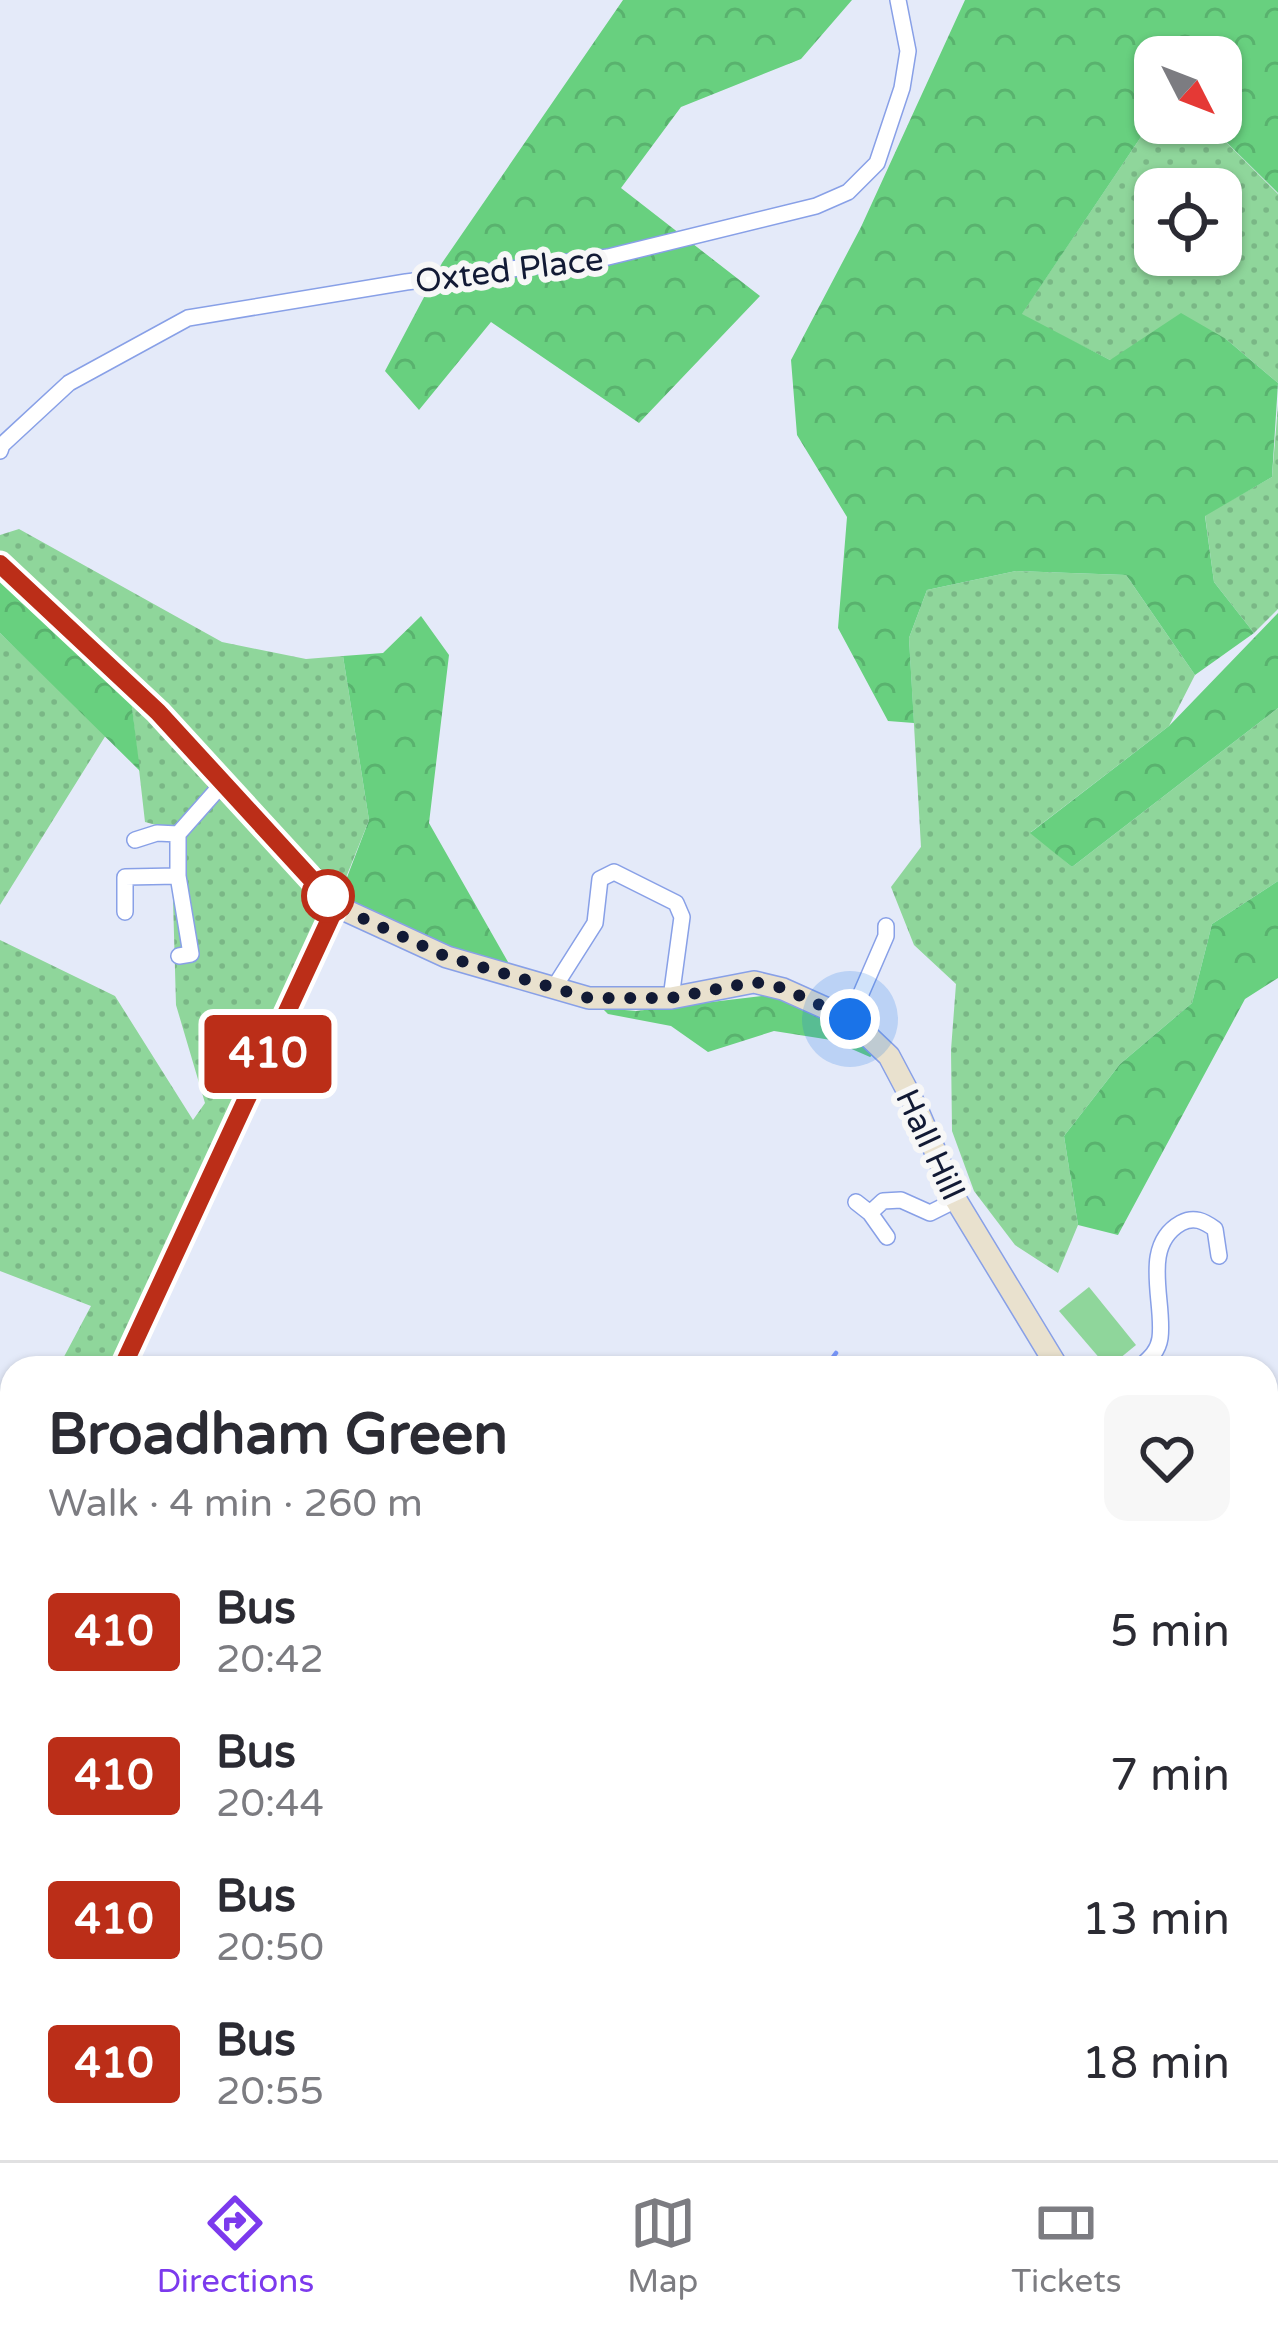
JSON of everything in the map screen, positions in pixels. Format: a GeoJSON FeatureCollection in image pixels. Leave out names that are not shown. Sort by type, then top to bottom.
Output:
{"type":"FeatureCollection","features":[{"type":"Feature","properties":{"kind":"street","name":"Oxted Place"},"geometry":{"type":"LineString","coordinates":[[0,451],[69,383],[188,319],[406,282],[608,257],[816,206],[848,191],[877,163],[902,88],[908,51],[898,0]]}},
{"type":"Feature","properties":{"kind":"street"},"geometry":{"type":"LineString","coordinates":[[0,564],[158,712],[336,906],[128,1356]]}},
{"type":"Feature","properties":{"kind":"street"},"geometry":{"type":"LineString","coordinates":[[179,956],[191,954],[178,876],[178,834],[224,782]]}},
{"type":"Feature","properties":{"kind":"street"},"geometry":{"type":"LineString","coordinates":[[135,840],[157,833],[178,834]]}},
{"type":"Feature","properties":{"kind":"street"},"geometry":{"type":"LineString","coordinates":[[555,986],[595,923],[600,879],[614,872],[676,903],[682,917],[671,998]]}},
{"type":"Feature","properties":{"kind":"street"},"geometry":{"type":"LineString","coordinates":[[125,913],[125,877],[178,876]]}},
{"type":"Feature","properties":{"kind":"street","name":"Hall Hill"},"geometry":{"type":"LineString","coordinates":[[336,906],[447,957],[589,998],[671,998],[754,982],[783,988],[850,1019],[889,1056],[956,1200],[1051,1356]]}},
{"type":"Feature","properties":{"kind":"street"},"geometry":{"type":"LineString","coordinates":[[850,1019],[886,936],[886,926]]}},
{"type":"Feature","properties":{"kind":"street"},"geometry":{"type":"LineString","coordinates":[[887,1237],[863,1208],[902,1200],[930,1213],[956,1200]]}},
{"type":"Feature","properties":{"kind":"street"},"geometry":{"type":"LineString","coordinates":[[1153,1356],[1160,1337],[1158,1262],[1163,1243],[1188,1219],[1204,1221],[1215,1229],[1219,1256]]}},
{"type":"Feature","properties":{"kind":"green space"},"geometry":{"type":"Polygon","coordinates":[[[623,0],[852,0],[801,59],[681,107],[621,188],[760,296],[639,423],[491,322],[419,410],[385,371],[442,263],[623,0]]]}},
{"type":"Feature","properties":{"kind":"green space"},"geometry":{"type":"Polygon","coordinates":[[[965,0],[1278,0],[1278,193],[1228,144],[1242,144],[1242,36],[1134,36],[1136,144],[1022,314],[1110,360],[1181,313],[1226,339],[1278,383],[1272,477],[1205,516],[1214,582],[1254,633],[1195,675],[1126,575],[1016,571],[927,590],[909,638],[914,723],[888,721],[838,628],[847,517],[797,435],[791,360],[861,227],[965,0]]]}},
{"type":"Feature","properties":{"kind":"green space"},"geometry":{"type":"Polygon","coordinates":[[[1136,144],[1228,144],[1278,194],[1278,383],[1226,339],[1110,360],[1021,315],[1136,144]]]}},
{"type":"Feature","properties":{"kind":"green space"},"geometry":{"type":"Polygon","coordinates":[[[1278,405],[1278,609],[1254,633],[1214,582],[1205,515],[1272,477],[1278,405]]]}},
{"type":"Feature","properties":{"kind":"green space"},"geometry":{"type":"Polygon","coordinates":[[[19,529],[222,642],[306,659],[343,656],[369,820],[339,895],[313,893],[318,917],[313,937],[119,1356],[64,1356],[91,1306],[0,1271],[0,940],[115,996],[193,1120],[205,1103],[176,1005],[171,829],[145,822],[131,699],[140,687],[0,553],[0,535],[19,529]]]}},
{"type":"Feature","properties":{"kind":"green space"},"geometry":{"type":"Polygon","coordinates":[[[1016,571],[1126,575],[1195,675],[1169,726],[1031,832],[1072,867],[1278,708],[1278,881],[1212,924],[1192,1003],[1120,1064],[1064,1136],[1078,1225],[1058,1273],[1015,1245],[974,1191],[952,1131],[956,984],[914,945],[891,887],[921,847],[909,638],[927,590],[1016,571]]]}},
{"type":"Feature","properties":{"kind":"green space"},"geometry":{"type":"Polygon","coordinates":[[[0,578],[131,699],[140,771],[0,633],[0,578]]]}},
{"type":"Feature","properties":{"kind":"green space"},"geometry":{"type":"Polygon","coordinates":[[[1278,613],[1278,708],[1072,867],[1030,833],[1169,726],[1278,613]]]}},
{"type":"Feature","properties":{"kind":"green space"},"geometry":{"type":"Polygon","coordinates":[[[421,616],[449,655],[429,823],[516,976],[336,906],[369,820],[343,656],[383,653],[421,616]]]}},
{"type":"Feature","properties":{"kind":"green space"},"geometry":{"type":"Polygon","coordinates":[[[0,633],[106,735],[0,905],[0,633]]]}},
{"type":"Feature","properties":{"kind":"green space"},"geometry":{"type":"Polygon","coordinates":[[[1278,881],[1278,978],[1245,999],[1118,1235],[1078,1225],[1064,1136],[1120,1064],[1192,1003],[1212,924],[1278,881]]]}},
{"type":"Feature","properties":{"kind":"green space"},"geometry":{"type":"Polygon","coordinates":[[[771,995],[831,1016],[878,1051],[870,1057],[831,1040],[774,1031],[708,1052],[671,1026],[608,1014],[602,1008],[636,1011],[771,995]]]}},
{"type":"Feature","properties":{"kind":"green space"},"geometry":{"type":"Polygon","coordinates":[[[1089,1287],[1136,1345],[1123,1356],[1098,1356],[1059,1311],[1089,1287]]]}},
{"type":"Feature","properties":{"kind":"bus line","name":"410"},"geometry":{"type":"LineString","coordinates":[[0,564],[158,712],[336,906],[128,1356]]}},
{"type":"Feature","properties":{"kind":"route"},"geometry":{"type":"LineString","coordinates":[[328,896],[336,906],[447,957],[589,998],[671,998],[754,982],[783,988],[850,1019]]}}]}
